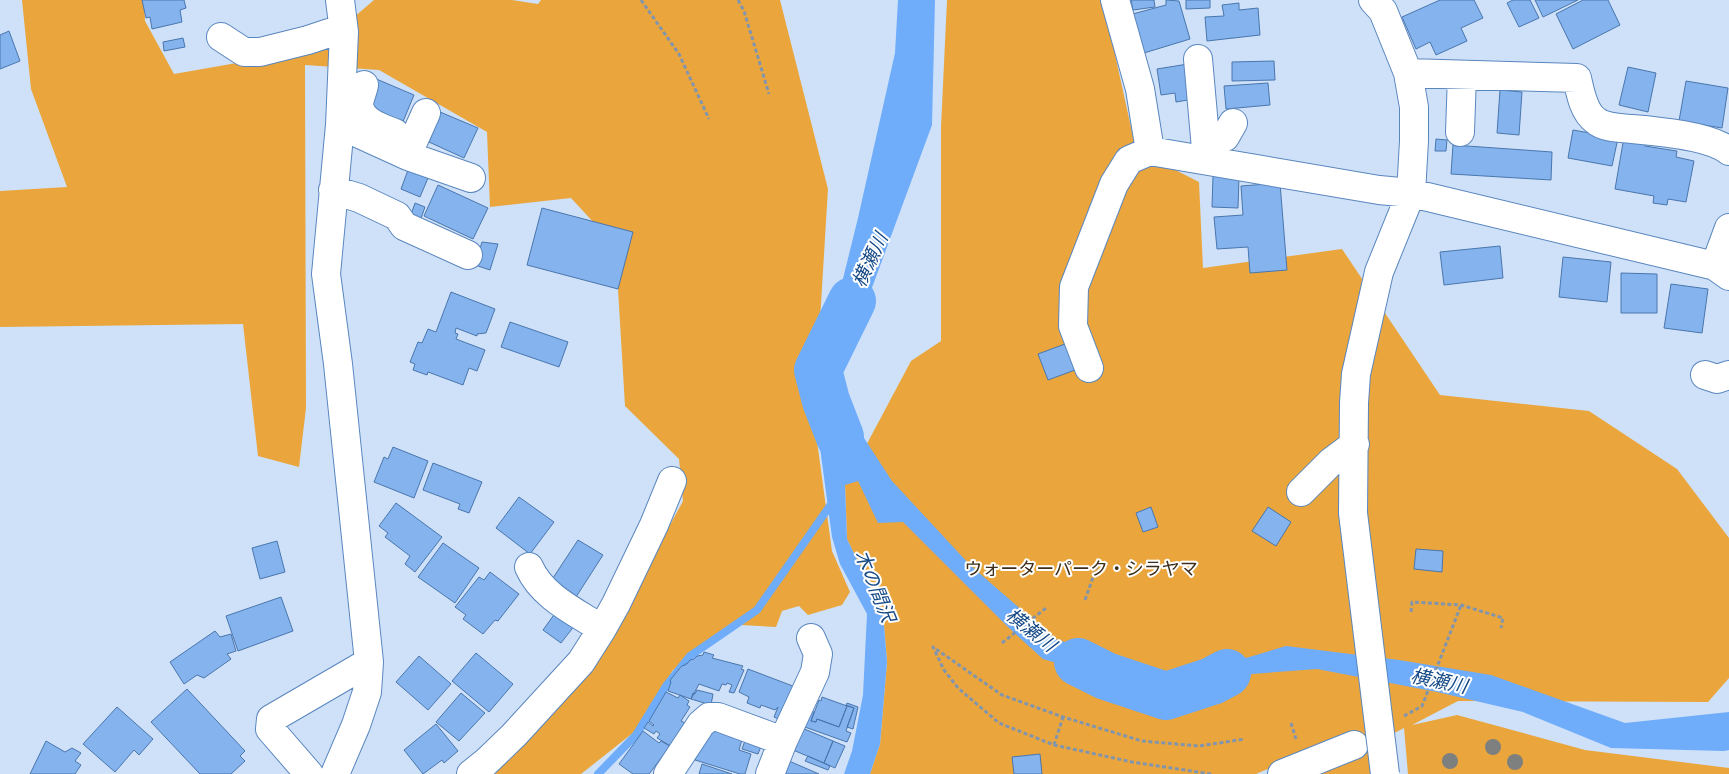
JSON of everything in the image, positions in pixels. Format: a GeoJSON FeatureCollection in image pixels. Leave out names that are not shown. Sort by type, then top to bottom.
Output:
{"type":"FeatureCollection","features":[{"type":"Feature","properties":{"kind":"street"},"geometry":{"type":"LineString","coordinates":[[335,774],[356,725],[367,692],[369,662],[339,374],[326,274],[340,125],[344,32],[340,0]]}},
{"type":"Feature","properties":{"kind":"street"},"geometry":{"type":"LineString","coordinates":[[1114,0],[1140,89],[1150,151]]}},
{"type":"Feature","properties":{"kind":"street"},"geometry":{"type":"LineString","coordinates":[[1383,4],[1408,73],[1414,107],[1411,193],[1379,272],[1356,374],[1353,513],[1385,774]]}},
{"type":"Feature","properties":{"kind":"street"},"geometry":{"type":"LineString","coordinates":[[220,37],[244,52],[260,52],[329,34],[344,32]]}},
{"type":"Feature","properties":{"kind":"street"},"geometry":{"type":"LineString","coordinates":[[1198,59],[1207,151]]}},
{"type":"Feature","properties":{"kind":"street"},"geometry":{"type":"LineString","coordinates":[[1408,73],[1577,78],[1582,101],[1594,120],[1611,127],[1651,131],[1716,143],[1729,150]]}},
{"type":"Feature","properties":{"kind":"street"},"geometry":{"type":"LineString","coordinates":[[1460,132],[1462,75]]}},
{"type":"Feature","properties":{"kind":"street"},"geometry":{"type":"LineString","coordinates":[[364,85],[359,105],[368,122],[414,151]]}},
{"type":"Feature","properties":{"kind":"street"},"geometry":{"type":"LineString","coordinates":[[414,151],[426,113]]}},
{"type":"Feature","properties":{"kind":"street"},"geometry":{"type":"LineString","coordinates":[[1207,151],[1225,137],[1233,123]]}},
{"type":"Feature","properties":{"kind":"street"},"geometry":{"type":"LineString","coordinates":[[340,125],[414,151],[471,178]]}},
{"type":"Feature","properties":{"kind":"street"},"geometry":{"type":"LineString","coordinates":[[1089,368],[1073,326],[1074,287],[1114,184],[1129,160],[1150,151],[1207,151],[1379,190],[1411,193],[1722,271],[1729,228]]}},
{"type":"Feature","properties":{"kind":"street"},"geometry":{"type":"LineString","coordinates":[[333,190],[359,198],[403,206],[404,226],[468,255]]}},
{"type":"Feature","properties":{"kind":"street"},"geometry":{"type":"LineString","coordinates":[[1301,492],[1331,462],[1354,444]]}},
{"type":"Feature","properties":{"kind":"street"},"geometry":{"type":"LineString","coordinates":[[471,774],[514,735],[581,662],[602,629],[654,525],[672,481]]}},
{"type":"Feature","properties":{"kind":"street"},"geometry":{"type":"LineString","coordinates":[[529,567],[534,578],[550,595],[602,629]]}},
{"type":"Feature","properties":{"kind":"street"},"geometry":{"type":"LineString","coordinates":[[770,774],[815,672],[818,654],[811,638]]}},
{"type":"Feature","properties":{"kind":"street"},"geometry":{"type":"LineString","coordinates":[[309,774],[270,729],[271,719],[369,662]]}},
{"type":"Feature","properties":{"kind":"street"},"geometry":{"type":"LineString","coordinates":[[668,774],[701,724],[709,718],[718,716],[783,741]]}},
{"type":"Feature","properties":{"kind":"street"},"geometry":{"type":"LineString","coordinates":[[1282,774],[1354,745]]}},
{"type":"Feature","properties":{"kind":"path"},"geometry":{"type":"LineString","coordinates":[[641,0],[679,54],[709,119]]}},
{"type":"Feature","properties":{"kind":"path"},"geometry":{"type":"LineString","coordinates":[[738,0],[744,11],[769,94]]}},
{"type":"Feature","properties":{"kind":"path"},"geometry":{"type":"LineString","coordinates":[[1085,600],[1098,564]]}},
{"type":"Feature","properties":{"kind":"path"},"geometry":{"type":"LineString","coordinates":[[1411,612],[1412,602],[1461,605],[1503,618],[1501,628]]}},
{"type":"Feature","properties":{"kind":"path"},"geometry":{"type":"LineString","coordinates":[[1422,706],[1461,605]]}},
{"type":"Feature","properties":{"kind":"path"},"geometry":{"type":"LineString","coordinates":[[1002,643],[1046,608]]}},
{"type":"Feature","properties":{"kind":"path"},"geometry":{"type":"LineString","coordinates":[[1211,774],[1132,762],[1054,745],[999,723],[958,688],[944,670],[933,647],[1002,695],[1063,717],[1142,740],[1198,746],[1245,739]]}},
{"type":"Feature","properties":{"kind":"path"},"geometry":{"type":"LineString","coordinates":[[1054,745],[1063,717]]}},
{"type":"Feature","properties":{"kind":"green space"},"geometry":{"type":"Polygon","coordinates":[[[22,0],[144,0],[145,21],[174,74],[248,61],[312,53],[374,0],[512,0],[538,4],[541,0],[780,0],[828,189],[814,419],[832,551],[850,592],[842,605],[808,615],[799,606],[782,611],[776,627],[741,625],[673,670],[651,706],[643,725],[581,774],[483,774],[614,628],[683,501],[679,459],[625,406],[618,289],[620,251],[571,198],[490,207],[487,132],[379,70],[305,65],[306,408],[299,467],[258,456],[243,324],[0,327],[0,191],[67,187],[31,89],[22,0]]]}},
{"type":"Feature","properties":{"kind":"green space","name":"ウォーターパーク・シラヤマ"},"geometry":{"type":"Polygon","coordinates":[[[947,0],[1103,0],[1136,150],[1199,182],[1203,268],[1342,249],[1440,395],[1589,411],[1677,469],[1729,538],[1729,678],[1708,702],[1458,701],[1412,725],[1457,715],[1585,750],[1729,768],[1729,774],[1408,774],[1404,728],[1370,746],[1372,774],[1301,774],[1291,759],[1256,774],[870,774],[880,744],[887,662],[883,613],[847,539],[845,485],[911,361],[941,341],[941,127],[947,0]]]}},
{"type":"Feature","properties":{"kind":"water"},"geometry":{"type":"Polygon","coordinates":[[[898,0],[935,0],[932,125],[842,369],[840,401],[892,481],[970,565],[1055,639],[1182,677],[1286,646],[1399,660],[1491,675],[1625,723],[1729,712],[1729,750],[1611,748],[1523,712],[1437,692],[1317,669],[1252,674],[1177,699],[1043,659],[1009,628],[903,522],[878,523],[858,481],[845,485],[847,539],[883,613],[887,662],[880,744],[870,774],[844,774],[852,751],[863,695],[867,614],[840,564],[832,537],[819,440],[816,388],[858,218],[895,53],[898,0]]]}},
{"type":"Feature","properties":{"kind":"building"},"geometry":{"type":"Polygon","coordinates":[[[142,0],[184,0],[186,8],[180,10],[182,22],[152,29],[150,17],[146,18],[142,0]]]}},
{"type":"Feature","properties":{"kind":"building"},"geometry":{"type":"Polygon","coordinates":[[[1131,0],[1154,0],[1155,7],[1133,10],[1131,0]]]}},
{"type":"Feature","properties":{"kind":"building"},"geometry":{"type":"Polygon","coordinates":[[[1166,0],[1179,1],[1190,39],[1144,53],[1129,15],[1166,5],[1166,0]]]}},
{"type":"Feature","properties":{"kind":"building"},"geometry":{"type":"Polygon","coordinates":[[[1186,0],[1210,0],[1210,8],[1186,9],[1186,0]]]}},
{"type":"Feature","properties":{"kind":"building"},"geometry":{"type":"Polygon","coordinates":[[[1440,0],[1474,0],[1483,18],[1461,28],[1467,41],[1436,55],[1430,42],[1416,49],[1402,17],[1440,0]]]}},
{"type":"Feature","properties":{"kind":"building"},"geometry":{"type":"Polygon","coordinates":[[[1513,0],[1530,0],[1539,18],[1519,27],[1507,3],[1513,0]]]}},
{"type":"Feature","properties":{"kind":"building"},"geometry":{"type":"Polygon","coordinates":[[[1535,0],[1578,0],[1543,17],[1535,0]]]}},
{"type":"Feature","properties":{"kind":"building"},"geometry":{"type":"Polygon","coordinates":[[[1583,0],[1608,0],[1620,25],[1573,49],[1556,14],[1583,0]]]}},
{"type":"Feature","properties":{"kind":"building"},"geometry":{"type":"Polygon","coordinates":[[[1239,3],[1239,10],[1258,8],[1260,35],[1207,41],[1205,17],[1224,16],[1222,5],[1239,3]]]}},
{"type":"Feature","properties":{"kind":"building"},"geometry":{"type":"Polygon","coordinates":[[[9,31],[20,61],[0,69],[0,35],[9,31]]]}},
{"type":"Feature","properties":{"kind":"building"},"geometry":{"type":"Polygon","coordinates":[[[183,38],[185,47],[164,51],[163,42],[183,38]]]}},
{"type":"Feature","properties":{"kind":"building"},"geometry":{"type":"Polygon","coordinates":[[[1274,61],[1275,80],[1232,81],[1232,62],[1274,61]]]}},
{"type":"Feature","properties":{"kind":"building"},"geometry":{"type":"Polygon","coordinates":[[[1194,63],[1200,98],[1176,102],[1175,93],[1161,95],[1157,69],[1194,63]]]}},
{"type":"Feature","properties":{"kind":"building"},"geometry":{"type":"Polygon","coordinates":[[[1628,67],[1656,73],[1648,112],[1619,105],[1628,67]]]}},
{"type":"Feature","properties":{"kind":"building"},"geometry":{"type":"Polygon","coordinates":[[[374,78],[414,95],[402,124],[361,107],[374,78]]]}},
{"type":"Feature","properties":{"kind":"building"},"geometry":{"type":"Polygon","coordinates":[[[1686,81],[1728,88],[1722,128],[1679,121],[1686,81]]]}},
{"type":"Feature","properties":{"kind":"building"},"geometry":{"type":"Polygon","coordinates":[[[1268,83],[1270,105],[1226,109],[1224,86],[1268,83]]]}},
{"type":"Feature","properties":{"kind":"building"},"geometry":{"type":"Polygon","coordinates":[[[1500,90],[1522,92],[1519,135],[1497,133],[1500,90]]]}},
{"type":"Feature","properties":{"kind":"building"},"geometry":{"type":"Polygon","coordinates":[[[433,109],[478,128],[464,158],[429,142],[431,137],[422,133],[433,109]]]}},
{"type":"Feature","properties":{"kind":"building"},"geometry":{"type":"Polygon","coordinates":[[[1573,130],[1618,138],[1612,166],[1568,158],[1573,130]]]}},
{"type":"Feature","properties":{"kind":"building"},"geometry":{"type":"Polygon","coordinates":[[[1624,137],[1646,141],[1645,146],[1677,151],[1676,157],[1694,161],[1686,202],[1668,199],[1667,205],[1653,203],[1654,196],[1615,189],[1624,137]]]}},
{"type":"Feature","properties":{"kind":"building"},"geometry":{"type":"Polygon","coordinates":[[[1436,139],[1447,140],[1446,151],[1435,151],[1436,139]]]}},
{"type":"Feature","properties":{"kind":"building"},"geometry":{"type":"Polygon","coordinates":[[[1453,145],[1552,152],[1551,180],[1451,174],[1453,145]]]}},
{"type":"Feature","properties":{"kind":"building"},"geometry":{"type":"Polygon","coordinates":[[[408,170],[428,178],[420,197],[401,189],[408,170]]]}},
{"type":"Feature","properties":{"kind":"building"},"geometry":{"type":"Polygon","coordinates":[[[1213,176],[1239,177],[1238,208],[1212,207],[1213,176]]]}},
{"type":"Feature","properties":{"kind":"building"},"geometry":{"type":"Polygon","coordinates":[[[1280,183],[1287,270],[1250,273],[1248,247],[1217,249],[1214,217],[1243,215],[1241,186],[1280,183]]]}},
{"type":"Feature","properties":{"kind":"building"},"geometry":{"type":"Polygon","coordinates":[[[438,185],[488,208],[473,239],[424,216],[438,185]]]}},
{"type":"Feature","properties":{"kind":"building"},"geometry":{"type":"Polygon","coordinates":[[[415,203],[425,207],[418,227],[408,223],[415,203]]]}},
{"type":"Feature","properties":{"kind":"building"},"geometry":{"type":"Polygon","coordinates":[[[542,208],[633,232],[618,289],[527,265],[542,208]]]}},
{"type":"Feature","properties":{"kind":"building"},"geometry":{"type":"Polygon","coordinates":[[[482,242],[498,244],[490,270],[475,265],[482,242]]]}},
{"type":"Feature","properties":{"kind":"building"},"geometry":{"type":"Polygon","coordinates":[[[1500,246],[1503,278],[1444,285],[1440,252],[1500,246]]]}},
{"type":"Feature","properties":{"kind":"building"},"geometry":{"type":"Polygon","coordinates":[[[1563,257],[1611,262],[1607,302],[1559,297],[1563,257]]]}},
{"type":"Feature","properties":{"kind":"building"},"geometry":{"type":"Polygon","coordinates":[[[1621,273],[1657,274],[1657,313],[1621,313],[1621,273]]]}},
{"type":"Feature","properties":{"kind":"building"},"geometry":{"type":"Polygon","coordinates":[[[1671,284],[1708,289],[1702,333],[1664,328],[1671,284]]]}},
{"type":"Feature","properties":{"kind":"building"},"geometry":{"type":"Polygon","coordinates":[[[451,292],[495,309],[486,333],[477,334],[477,336],[456,328],[455,333],[458,334],[456,339],[485,350],[477,371],[469,368],[463,385],[428,372],[427,375],[413,370],[415,364],[410,362],[418,342],[422,343],[428,329],[436,332],[451,292]]]}},
{"type":"Feature","properties":{"kind":"building"},"geometry":{"type":"Polygon","coordinates":[[[510,322],[568,342],[559,367],[501,347],[510,322]]]}},
{"type":"Feature","properties":{"kind":"building"},"geometry":{"type":"Polygon","coordinates":[[[1065,344],[1075,370],[1048,380],[1038,354],[1065,344]]]}},
{"type":"Feature","properties":{"kind":"building"},"geometry":{"type":"Polygon","coordinates":[[[393,447],[428,461],[414,498],[374,482],[384,457],[388,459],[393,447]]]}},
{"type":"Feature","properties":{"kind":"building"},"geometry":{"type":"Polygon","coordinates":[[[433,463],[482,482],[469,513],[458,509],[460,504],[423,490],[433,463]]]}},
{"type":"Feature","properties":{"kind":"building"},"geometry":{"type":"Polygon","coordinates":[[[519,497],[554,522],[530,554],[496,528],[519,497]]]}},
{"type":"Feature","properties":{"kind":"building"},"geometry":{"type":"Polygon","coordinates":[[[396,503],[442,537],[415,572],[405,564],[410,556],[385,537],[388,533],[379,526],[396,503]]]}},
{"type":"Feature","properties":{"kind":"building"},"geometry":{"type":"Polygon","coordinates":[[[1151,507],[1158,527],[1143,532],[1136,513],[1151,507]]]}},
{"type":"Feature","properties":{"kind":"building"},"geometry":{"type":"Polygon","coordinates":[[[1268,507],[1291,522],[1276,546],[1252,531],[1268,507]]]}},
{"type":"Feature","properties":{"kind":"building"},"geometry":{"type":"Polygon","coordinates":[[[578,540],[603,555],[576,597],[551,581],[578,540]]]}},
{"type":"Feature","properties":{"kind":"building"},"geometry":{"type":"Polygon","coordinates":[[[277,541],[285,572],[260,579],[252,548],[277,541]]]}},
{"type":"Feature","properties":{"kind":"building"},"geometry":{"type":"Polygon","coordinates":[[[443,543],[479,568],[455,603],[418,577],[443,543]]]}},
{"type":"Feature","properties":{"kind":"building"},"geometry":{"type":"Polygon","coordinates":[[[1416,549],[1443,551],[1442,572],[1414,569],[1416,549]]]}},
{"type":"Feature","properties":{"kind":"building"},"geometry":{"type":"Polygon","coordinates":[[[490,572],[519,594],[498,621],[495,620],[483,634],[463,619],[466,615],[455,607],[479,577],[484,580],[490,572]]]}},
{"type":"Feature","properties":{"kind":"building"},"geometry":{"type":"Polygon","coordinates":[[[281,597],[293,631],[238,651],[226,616],[281,597]]]}},
{"type":"Feature","properties":{"kind":"building"},"geometry":{"type":"Polygon","coordinates":[[[556,612],[575,625],[561,643],[543,630],[556,612]]]}},
{"type":"Feature","properties":{"kind":"building"},"geometry":{"type":"Polygon","coordinates":[[[215,631],[220,637],[231,634],[236,651],[227,654],[231,659],[204,678],[197,675],[184,684],[170,662],[215,631]]]}},
{"type":"Feature","properties":{"kind":"building"},"geometry":{"type":"Polygon","coordinates":[[[704,652],[714,655],[712,658],[743,666],[741,669],[744,670],[734,693],[729,692],[732,685],[727,683],[726,685],[722,684],[719,691],[699,684],[691,699],[668,691],[671,679],[679,669],[690,660],[703,655],[704,652]]]}},
{"type":"Feature","properties":{"kind":"building"},"geometry":{"type":"Polygon","coordinates":[[[476,653],[513,684],[489,712],[452,681],[476,653]]]}},
{"type":"Feature","properties":{"kind":"building"},"geometry":{"type":"Polygon","coordinates":[[[419,656],[451,684],[428,710],[396,682],[419,656]]]}},
{"type":"Feature","properties":{"kind":"building"},"geometry":{"type":"Polygon","coordinates":[[[748,669],[798,688],[783,721],[774,717],[778,707],[775,710],[761,705],[760,708],[747,703],[749,697],[739,692],[748,669]]]}},
{"type":"Feature","properties":{"kind":"building"},"geometry":{"type":"Polygon","coordinates":[[[187,689],[245,751],[240,756],[245,761],[231,774],[200,774],[151,722],[187,689]]]}},
{"type":"Feature","properties":{"kind":"building"},"geometry":{"type":"Polygon","coordinates":[[[697,690],[713,694],[711,705],[691,699],[693,693],[695,694],[697,690]]]}},
{"type":"Feature","properties":{"kind":"building"},"geometry":{"type":"Polygon","coordinates":[[[666,692],[678,698],[680,695],[689,701],[687,705],[690,707],[681,721],[685,723],[676,737],[674,748],[657,738],[660,734],[656,731],[654,734],[644,728],[648,722],[654,725],[649,721],[666,692]]]}},
{"type":"Feature","properties":{"kind":"building"},"geometry":{"type":"Polygon","coordinates":[[[461,693],[485,713],[459,741],[436,722],[461,693]]]}},
{"type":"Feature","properties":{"kind":"building"},"geometry":{"type":"Polygon","coordinates":[[[822,697],[847,706],[839,727],[817,719],[816,722],[811,721],[822,697]]]}},
{"type":"Feature","properties":{"kind":"building"},"geometry":{"type":"Polygon","coordinates":[[[847,703],[858,707],[853,729],[847,727],[854,708],[846,705],[847,703]]]}},
{"type":"Feature","properties":{"kind":"building"},"geometry":{"type":"Polygon","coordinates":[[[847,706],[854,708],[846,731],[851,733],[847,742],[802,726],[807,710],[814,712],[811,721],[816,722],[817,719],[839,727],[847,706]]]}},
{"type":"Feature","properties":{"kind":"building"},"geometry":{"type":"Polygon","coordinates":[[[117,707],[153,739],[139,755],[134,750],[115,772],[83,744],[117,707]]]}},
{"type":"Feature","properties":{"kind":"building"},"geometry":{"type":"Polygon","coordinates":[[[436,724],[458,751],[444,763],[442,760],[423,774],[404,750],[436,724]]]}},
{"type":"Feature","properties":{"kind":"building"},"geometry":{"type":"Polygon","coordinates":[[[712,726],[743,736],[739,750],[751,754],[745,774],[695,760],[703,737],[712,726]]]}},
{"type":"Feature","properties":{"kind":"building"},"geometry":{"type":"Polygon","coordinates":[[[802,728],[833,741],[824,763],[793,750],[802,728]]]}},
{"type":"Feature","properties":{"kind":"building"},"geometry":{"type":"Polygon","coordinates":[[[643,731],[659,743],[661,741],[673,748],[668,755],[665,753],[649,774],[633,774],[619,764],[643,731]]]}},
{"type":"Feature","properties":{"kind":"building"},"geometry":{"type":"Polygon","coordinates":[[[747,735],[763,741],[758,754],[742,749],[747,735]]]}},
{"type":"Feature","properties":{"kind":"building"},"geometry":{"type":"Polygon","coordinates":[[[46,741],[65,752],[72,748],[81,753],[75,761],[81,765],[75,774],[30,774],[46,741]]]}},
{"type":"Feature","properties":{"kind":"building"},"geometry":{"type":"Polygon","coordinates":[[[833,741],[845,746],[835,768],[824,763],[833,741]]]}},
{"type":"Feature","properties":{"kind":"building"},"geometry":{"type":"Polygon","coordinates":[[[1040,754],[1042,774],[1014,774],[1012,757],[1040,754]]]}},
{"type":"Feature","properties":{"kind":"building"},"geometry":{"type":"Polygon","coordinates":[[[808,756],[830,766],[828,770],[805,761],[808,756]]]}},
{"type":"Feature","properties":{"kind":"building"},"geometry":{"type":"Polygon","coordinates":[[[789,761],[819,774],[783,774],[789,761]]]}},
{"type":"Feature","properties":{"kind":"building"},"geometry":{"type":"Polygon","coordinates":[[[702,764],[732,774],[699,774],[702,764]]]}},
{"type":"Feature","properties":{"kind":"waterway","name":"横瀬川"},"geometry":{"type":"LineString","coordinates":[[840,437],[826,401],[818,370],[852,301]]}},
{"type":"Feature","properties":{"kind":"waterway"},"geometry":{"type":"LineString","coordinates":[[598,774],[636,735],[666,686],[690,656],[757,610],[834,500]]}},
{"type":"Feature","properties":{"kind":"waterway","name":"横瀬川"},"geometry":{"type":"LineString","coordinates":[[1078,662],[1106,676],[1166,696],[1212,681],[1227,673]]}},
{"type":"Feature","properties":{"kind":"water label","name":"木の間沢"},"geometry":{"type":"Point","coordinates":[875,586]}}]}
